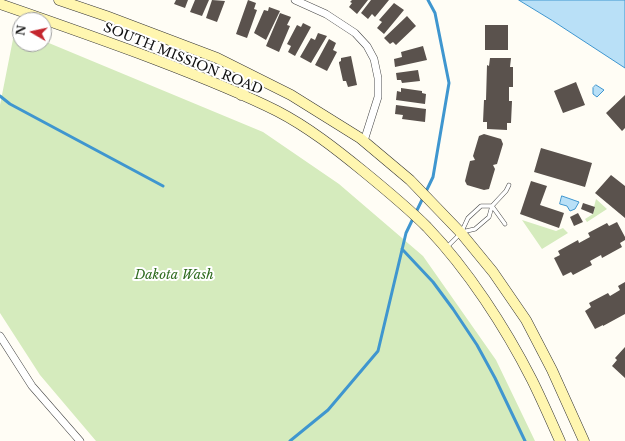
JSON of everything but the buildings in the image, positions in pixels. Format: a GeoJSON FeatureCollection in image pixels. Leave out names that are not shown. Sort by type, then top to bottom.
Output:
{"type":"FeatureCollection","features":[{"type":"Feature","properties":{"kind":"main road","name":"SOUTH MISSION ROAD"},"geometry":{"type":"LineString","coordinates":[[59,0],[217,58],[291,94],[364,141],[410,180],[436,206],[461,233],[493,272],[526,320],[552,370],[584,441]]}},
{"type":"Feature","properties":{"kind":"main road","name":"SOUTH MISSION ROAD"},"geometry":{"type":"LineString","coordinates":[[0,2],[208,80],[278,112],[308,129],[345,156],[401,202],[445,248],[474,284],[505,332],[532,380],[560,441]]}},
{"type":"Feature","properties":{"kind":"main road"},"geometry":{"type":"LineString","coordinates":[[241,95],[250,75]]}},
{"type":"Feature","properties":{"kind":"street"},"geometry":{"type":"LineString","coordinates":[[295,0],[326,14],[355,33],[367,46],[374,59],[378,78],[378,97],[364,141]]}},
{"type":"Feature","properties":{"kind":"street"},"geometry":{"type":"LineString","coordinates":[[0,336],[32,386],[80,441]]}},
{"type":"Feature","properties":{"kind":"lane"},"geometry":{"type":"LineString","coordinates":[[461,233],[475,229],[488,217],[492,206],[506,191],[509,185]]}},
{"type":"Feature","properties":{"kind":"lane"},"geometry":{"type":"LineString","coordinates":[[445,248],[461,233],[468,218],[481,206],[492,206]]}},
{"type":"Feature","properties":{"kind":"lane"},"geometry":{"type":"LineString","coordinates":[[492,206],[504,222]]}},
{"type":"Feature","properties":{"kind":"green space","name":"Dakota Wash"},"geometry":{"type":"Polygon","coordinates":[[[12,44],[12,52],[52,52],[52,44],[263,132],[339,184],[423,256],[496,360],[535,441],[96,441],[40,375],[0,313],[0,105],[12,44]]]}},
{"type":"Feature","properties":{"kind":"green space"},"geometry":{"type":"Polygon","coordinates":[[[596,199],[607,209],[587,222],[585,219],[593,214],[596,199]]]}},
{"type":"Feature","properties":{"kind":"green space"},"geometry":{"type":"Polygon","coordinates":[[[522,220],[556,231],[563,228],[568,233],[542,249],[522,220]]]}},
{"type":"Feature","properties":{"kind":"water"},"geometry":{"type":"Polygon","coordinates":[[[519,0],[625,0],[625,68],[553,21],[519,0]]]}},
{"type":"Feature","properties":{"kind":"water"},"geometry":{"type":"Polygon","coordinates":[[[596,85],[604,90],[597,97],[593,94],[593,88],[596,85]]]}},
{"type":"Feature","properties":{"kind":"water"},"geometry":{"type":"Polygon","coordinates":[[[562,196],[579,202],[575,209],[570,211],[567,206],[560,204],[562,196]]]}},
{"type":"Feature","properties":{"kind":"waterway","name":"Dakota Wash"},"geometry":{"type":"LineString","coordinates":[[290,441],[328,410],[378,351],[406,233],[433,177],[449,83],[435,13],[428,0]]}},
{"type":"Feature","properties":{"kind":"waterway"},"geometry":{"type":"LineString","coordinates":[[0,96],[10,104],[163,186]]}},
{"type":"Feature","properties":{"kind":"waterway"},"geometry":{"type":"LineString","coordinates":[[402,249],[433,282],[477,345],[495,378],[525,441]]}}]}
